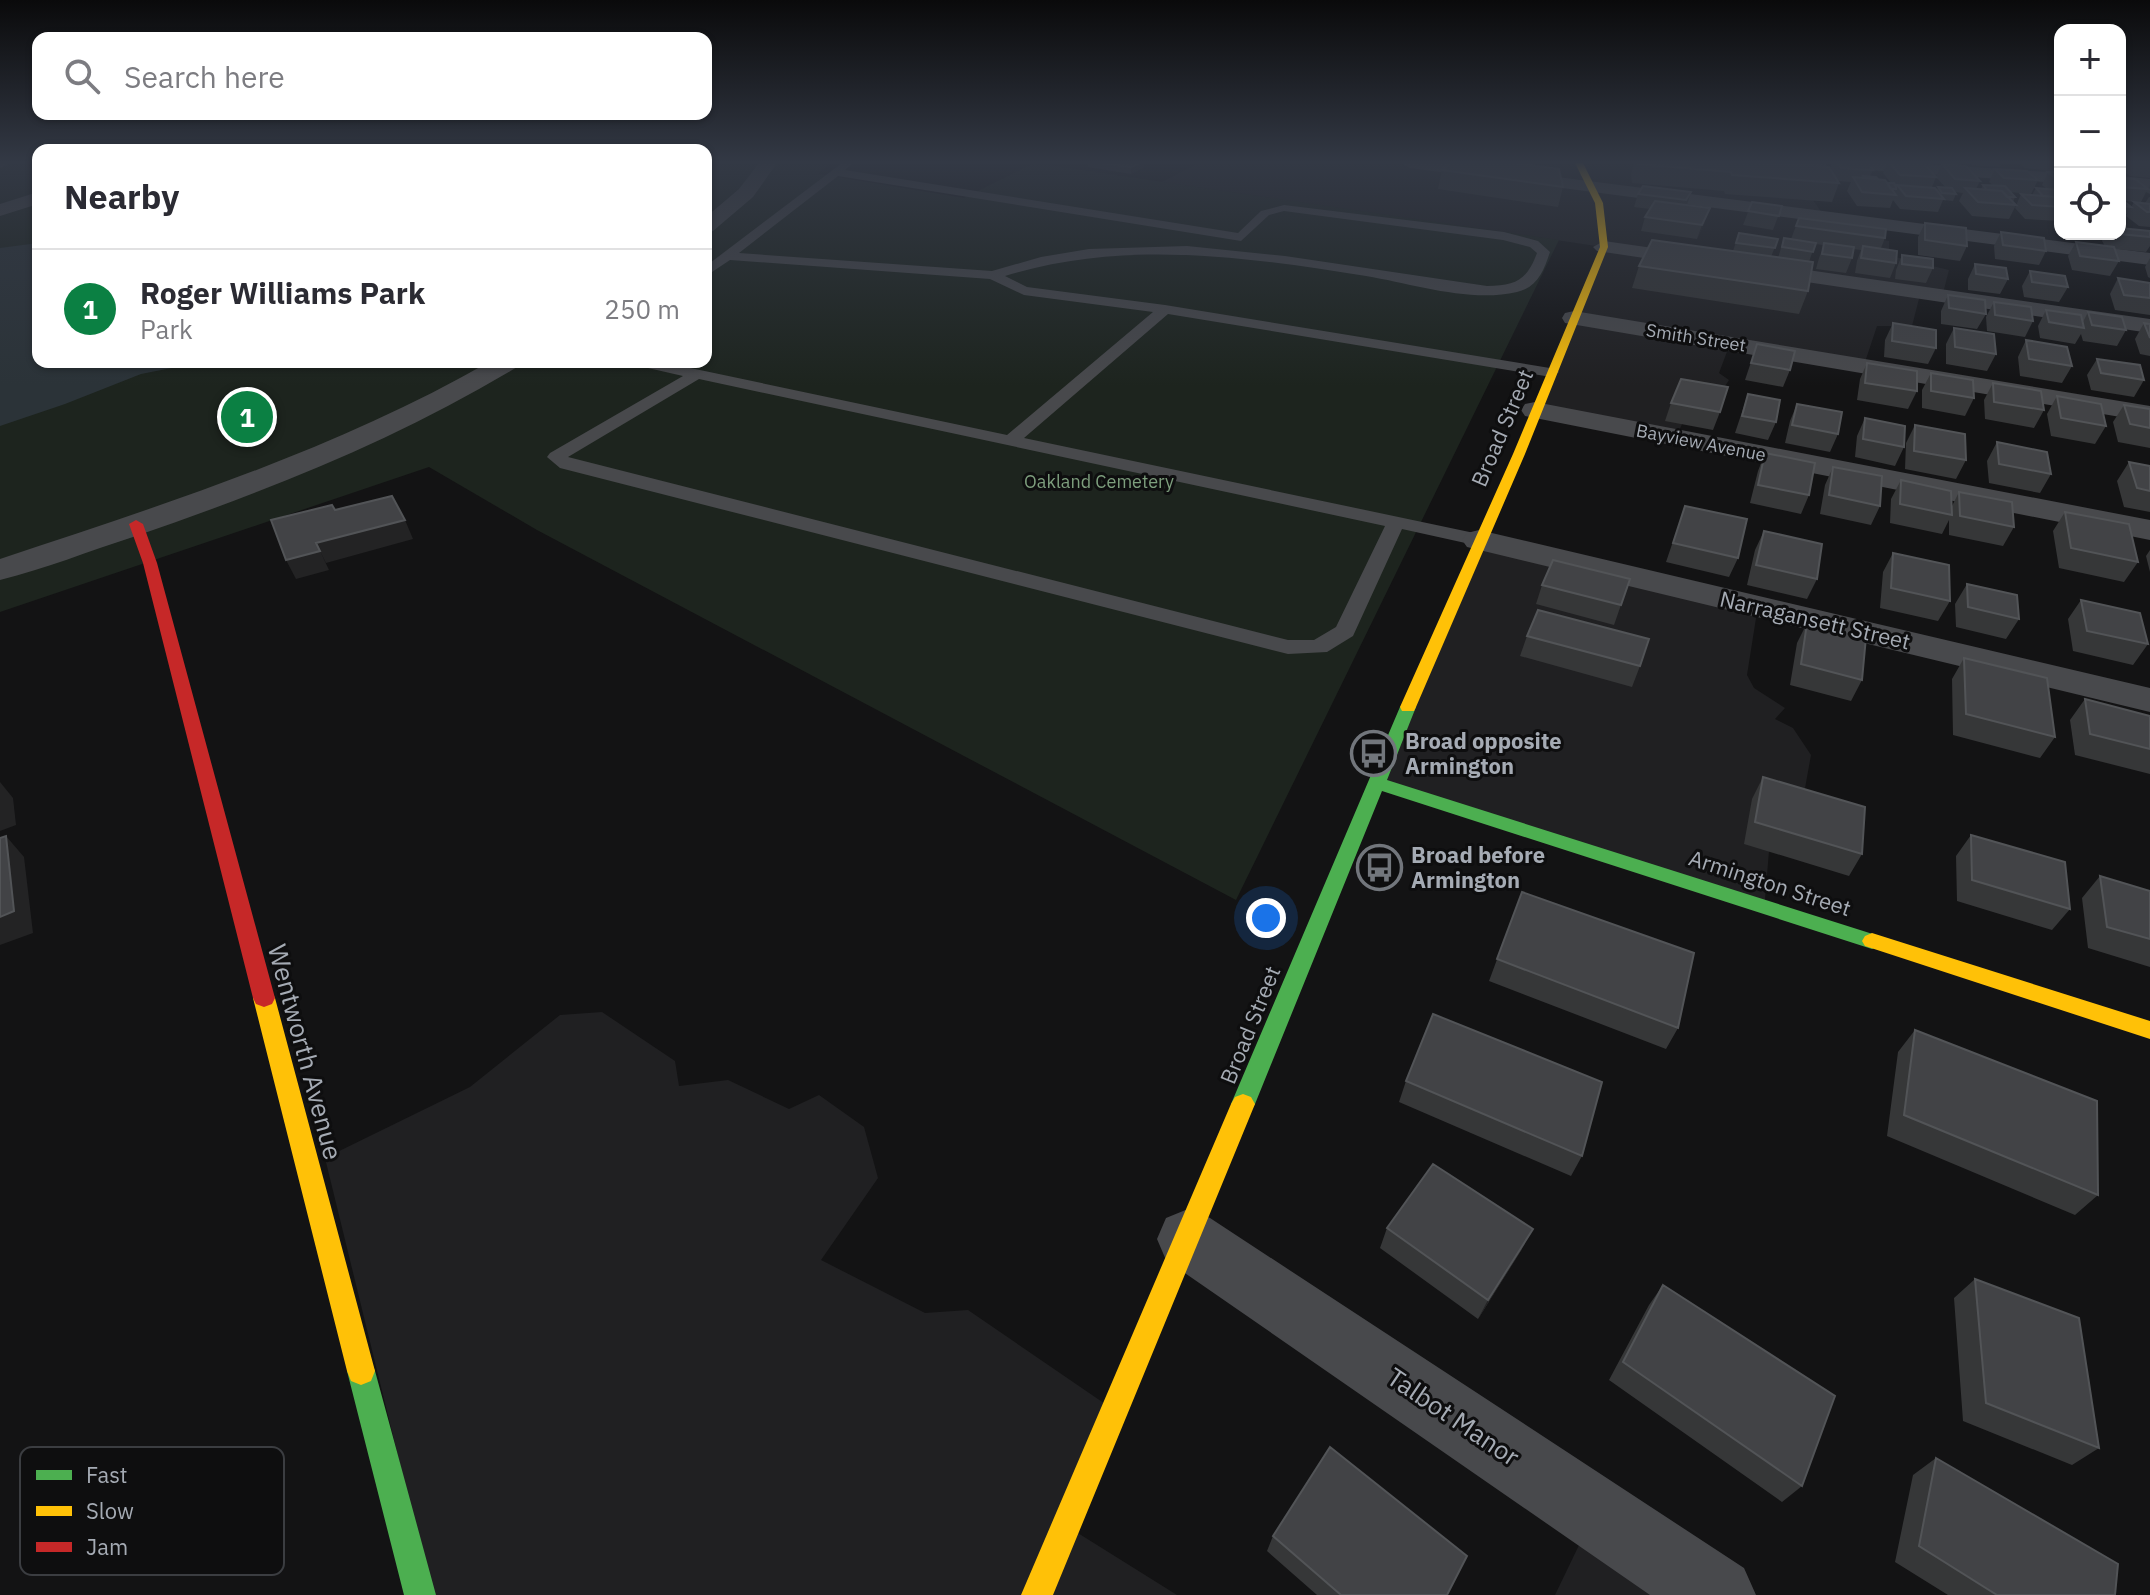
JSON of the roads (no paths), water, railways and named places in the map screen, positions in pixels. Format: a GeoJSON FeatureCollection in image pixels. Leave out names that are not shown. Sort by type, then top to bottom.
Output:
{"type":"FeatureCollection","features":[{"type":"Feature","properties":{"kind":"main road","name":"Broad Street"},"geometry":{"type":"LineString","coordinates":[[1037,1595],[1188,1239],[1375,782],[1519,454],[1604,247],[1605,237]]}},
{"type":"Feature","properties":{"kind":"main road","name":"Wentworth Avenue"},"geometry":{"type":"LineString","coordinates":[[136,524],[150,563],[420,1595]]}},
{"type":"Feature","properties":{"kind":"main road","name":"Armington Street"},"geometry":{"type":"LineString","coordinates":[[1375,782],[2150,1030]]}},
{"type":"Feature","properties":{"kind":"street"},"geometry":{"type":"LineString","coordinates":[[1982,237],[2150,259]]}},
{"type":"Feature","properties":{"kind":"street"},"geometry":{"type":"LineString","coordinates":[[1604,247],[2150,326]]}},
{"type":"Feature","properties":{"kind":"street","name":"Smith Street"},"geometry":{"type":"LineString","coordinates":[[1574,318],[2150,414]]}},
{"type":"Feature","properties":{"kind":"street"},"geometry":{"type":"LineString","coordinates":[[0,570],[238,488],[359,439],[453,394],[498,368]]}},
{"type":"Feature","properties":{"kind":"street","name":"Bayview Avenue"},"geometry":{"type":"LineString","coordinates":[[1535,410],[2150,530]]}},
{"type":"Feature","properties":{"kind":"street","name":"Narragansett Street"},"geometry":{"type":"LineString","coordinates":[[1479,540],[2150,700]]}},
{"type":"Feature","properties":{"kind":"street","name":"Talbot Manor"},"geometry":{"type":"LineString","coordinates":[[1188,1239],[1717,1595]]}},
{"type":"Feature","properties":{"kind":"lane"},"geometry":{"type":"LineString","coordinates":[[712,267],[751,237]]}},
{"type":"Feature","properties":{"kind":"lane"},"geometry":{"type":"LineString","coordinates":[[1179,249],[1187,237]]}},
{"type":"Feature","properties":{"kind":"lane"},"geometry":{"type":"LineString","coordinates":[[1230,251],[1242,243],[1241,237]]}},
{"type":"Feature","properties":{"kind":"lane"},"geometry":{"type":"LineString","coordinates":[[993,275],[1031,261],[1114,251],[1179,249],[1230,251],[1470,288],[1516,288],[1533,280],[1544,252],[1534,244],[1509,237]]}},
{"type":"Feature","properties":{"kind":"lane"},"geometry":{"type":"LineString","coordinates":[[727,256],[993,275],[1024,291],[1165,309],[1551,372]]}},
{"type":"Feature","properties":{"kind":"lane"},"geometry":{"type":"LineString","coordinates":[[1010,441],[1165,309]]}},
{"type":"Feature","properties":{"kind":"lane"},"geometry":{"type":"LineString","coordinates":[[668,368],[1479,540]]}},
{"type":"Feature","properties":{"kind":"lane"},"geometry":{"type":"LineString","coordinates":[[697,374],[556,457],[566,464],[1288,647],[1319,647],[1345,631],[1395,524]]}},
{"type":"Feature","properties":{"kind":"place","name":"Roger Williams Park"},"geometry":{"type":"Point","coordinates":[247,417]}},
{"type":"Feature","properties":{"kind":"place","name":"Broad opposite Armington"},"geometry":{"type":"Point","coordinates":[1374,754]}},
{"type":"Feature","properties":{"kind":"place","name":"Broad before Armington"},"geometry":{"type":"Point","coordinates":[1380,868]}},
{"type":"Feature","properties":{"kind":"park label","name":"Oakland Cemetery"},"geometry":{"type":"Point","coordinates":[1099,482]}}]}
